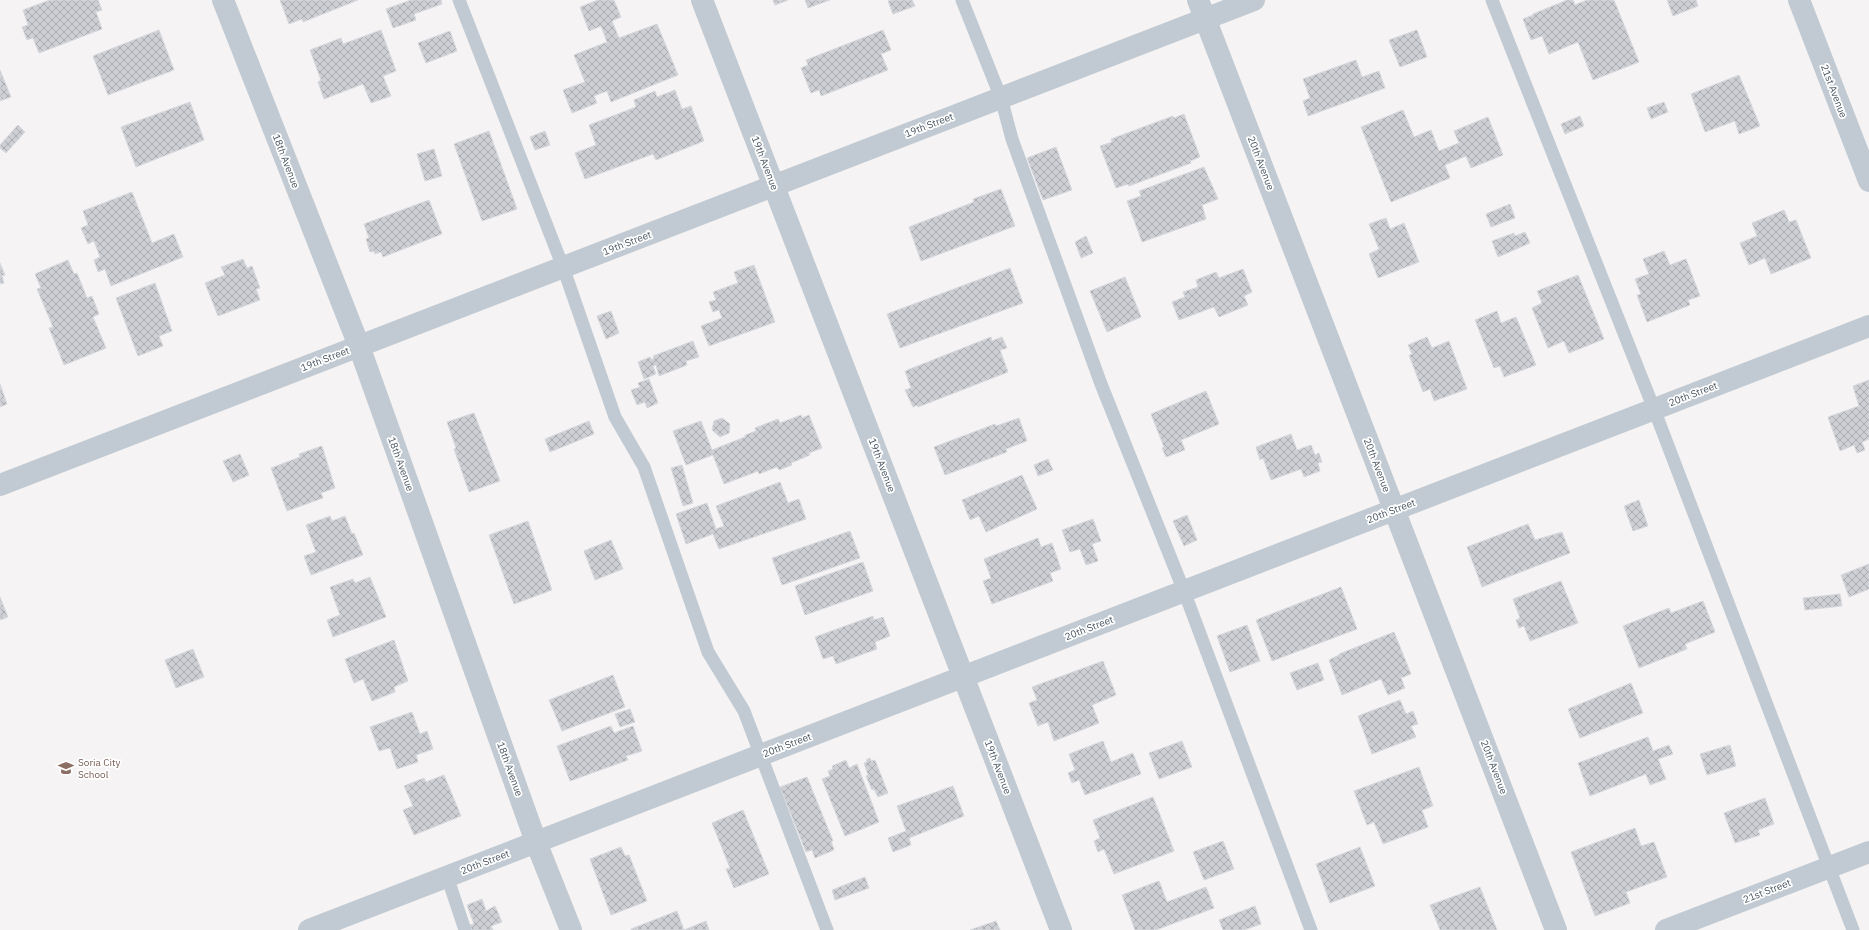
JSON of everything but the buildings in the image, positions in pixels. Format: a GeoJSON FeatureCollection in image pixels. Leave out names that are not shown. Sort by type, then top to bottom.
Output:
{"type":"FeatureCollection","features":[{"type":"Feature","properties":{"kind":"street","name":"18th Avenue"},"geometry":{"type":"LineString","coordinates":[[223,0],[359,346],[536,842],[571,930]]}},
{"type":"Feature","properties":{"kind":"street","name":"19th Avenue"},"geometry":{"type":"LineString","coordinates":[[702,0],[1061,930]]}},
{"type":"Feature","properties":{"kind":"street","name":"19th Street"},"geometry":{"type":"LineString","coordinates":[[0,485],[1001,98],[1202,9],[1254,0]]}},
{"type":"Feature","properties":{"kind":"street","name":"21st Avenue"},"geometry":{"type":"LineString","coordinates":[[1799,0],[1869,181]]}},
{"type":"Feature","properties":{"kind":"street","name":"20th Avenue"},"geometry":{"type":"LineString","coordinates":[[1202,9],[1556,930]]}},
{"type":"Feature","properties":{"kind":"street","name":"20th Street"},"geometry":{"type":"LineString","coordinates":[[309,930],[1869,326]]}},
{"type":"Feature","properties":{"kind":"street","name":"21st Street"},"geometry":{"type":"LineString","coordinates":[[1666,930],[1869,852]]}},
{"type":"Feature","properties":{"kind":"lane"},"geometry":{"type":"LineString","coordinates":[[459,0],[563,267],[615,418],[644,467],[708,652],[744,711],[827,930]]}},
{"type":"Feature","properties":{"kind":"lane"},"geometry":{"type":"LineString","coordinates":[[962,0],[1001,98],[1012,139],[1101,384],[1184,591],[1311,930]]}},
{"type":"Feature","properties":{"kind":"lane"},"geometry":{"type":"LineString","coordinates":[[1492,0],[1654,409],[1854,930]]}},
{"type":"Feature","properties":{"kind":"lane"},"geometry":{"type":"LineString","coordinates":[[447,876],[465,930]]}},
{"type":"Feature","properties":{"kind":"place","name":"Soria City School"},"geometry":{"type":"Point","coordinates":[66,768]}}]}
